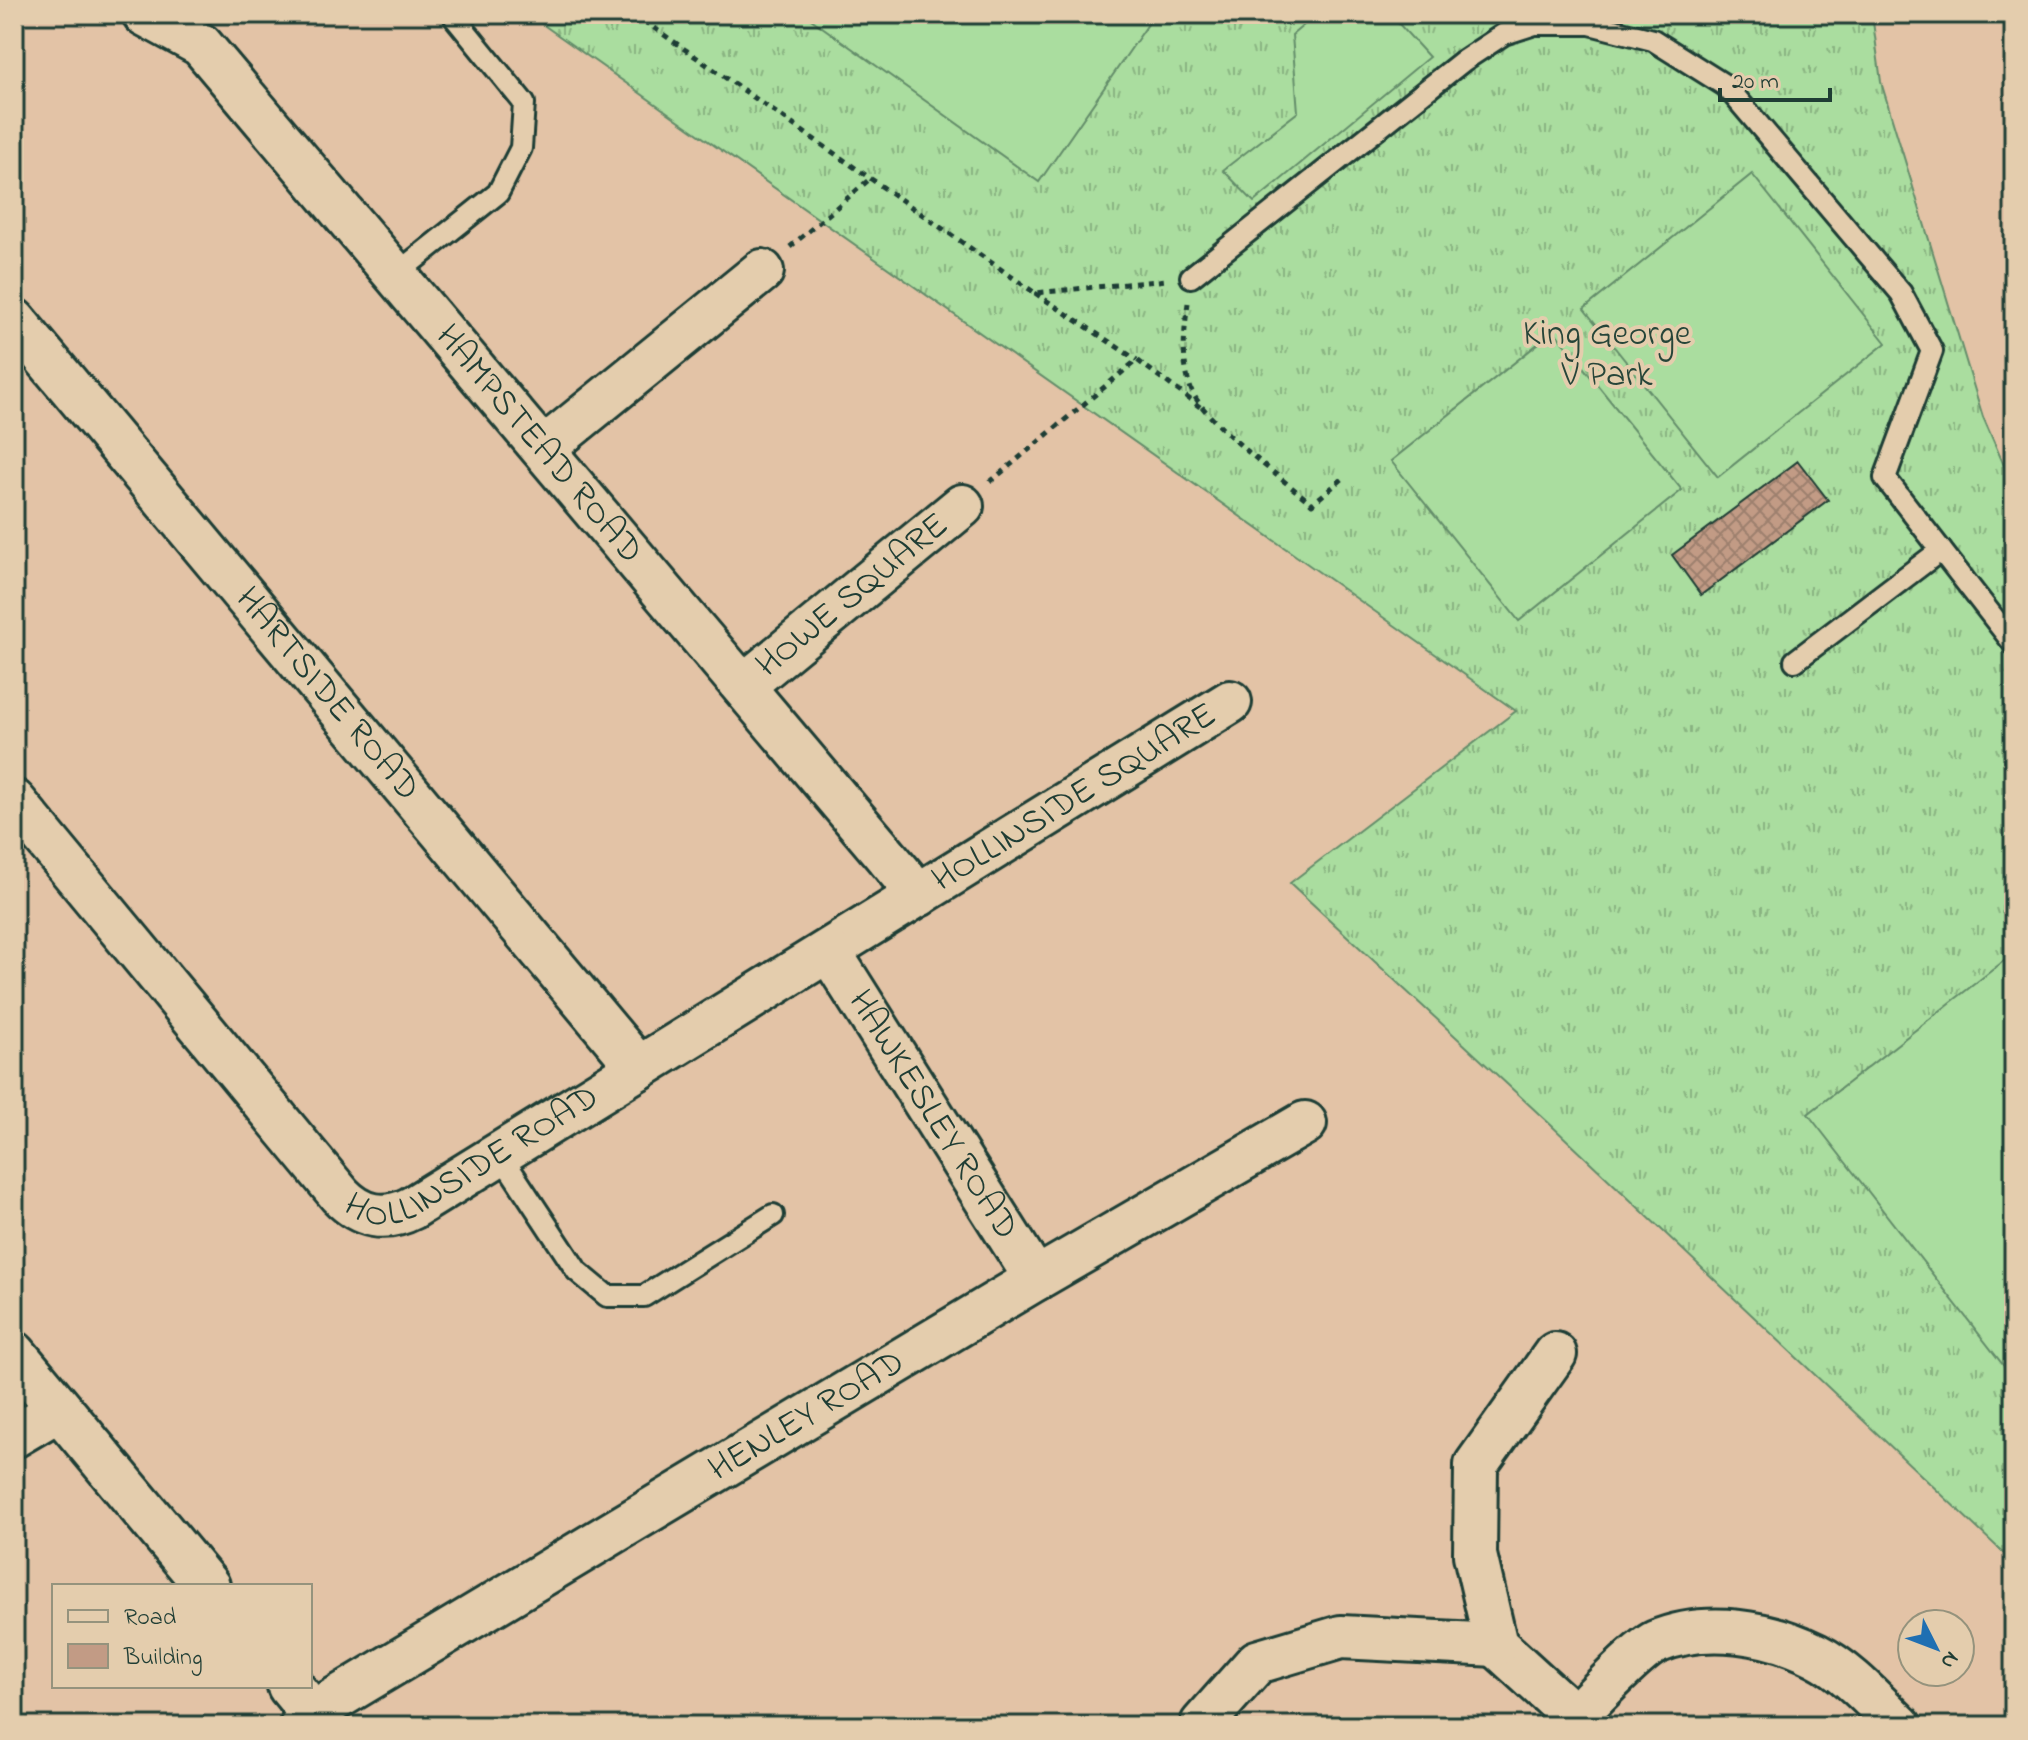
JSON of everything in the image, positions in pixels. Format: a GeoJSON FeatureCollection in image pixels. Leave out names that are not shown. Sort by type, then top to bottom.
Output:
{"type":"FeatureCollection","features":[{"type":"Feature","properties":{"kind":"main road"},"geometry":{"type":"LineString","coordinates":[[14,1354],[205,1584]]}},
{"type":"Feature","properties":{"kind":"street","name":"HAMPSTEAD ROAD"},"geometry":{"type":"LineString","coordinates":[[144,14],[201,45],[919,895]]}},
{"type":"Feature","properties":{"kind":"street"},"geometry":{"type":"LineString","coordinates":[[543,449],[762,271]]}},
{"type":"Feature","properties":{"kind":"street","name":"HARTSIDE ROAD"},"geometry":{"type":"LineString","coordinates":[[14,320],[639,1068]]}},
{"type":"Feature","properties":{"kind":"street","name":"HOWE SQUARE"},"geometry":{"type":"LineString","coordinates":[[743,686],[962,506]]}},
{"type":"Feature","properties":{"kind":"street","name":"HOLLINSIDE SQUARE"},"geometry":{"type":"LineString","coordinates":[[919,895],[1230,702]]}},
{"type":"Feature","properties":{"kind":"street","name":"HOLLINSIDE ROAD"},"geometry":{"type":"LineString","coordinates":[[19,817],[349,1205],[374,1216],[401,1214],[919,895]]}},
{"type":"Feature","properties":{"kind":"street","name":"HAWKESLEY ROAD"},"geometry":{"type":"LineString","coordinates":[[829,951],[1036,1279]]}},
{"type":"Feature","properties":{"kind":"street","name":"HENLEY ROAD"},"geometry":{"type":"LineString","coordinates":[[306,1713],[1036,1279],[1305,1123]]}},
{"type":"Feature","properties":{"kind":"street"},"geometry":{"type":"LineString","coordinates":[[1555,1354],[1476,1465],[1475,1555],[1496,1645],[1571,1722],[1654,1643],[1705,1629],[1755,1635],[1817,1655],[1858,1686],[1900,1726]]}},
{"type":"Feature","properties":{"kind":"street"},"geometry":{"type":"LineString","coordinates":[[14,1436],[60,1409]]}},
{"type":"Feature","properties":{"kind":"street"},"geometry":{"type":"LineString","coordinates":[[1202,1724],[1257,1662],[1341,1637],[1496,1645]]}},
{"type":"Feature","properties":{"kind":"lane"},"geometry":{"type":"LineString","coordinates":[[395,275],[498,193],[521,148],[524,103],[455,18],[458,14]]}},
{"type":"Feature","properties":{"kind":"lane"},"geometry":{"type":"LineString","coordinates":[[1191,277],[1463,61],[1504,34],[1535,24],[1590,24],[1653,40],[1726,86],[1901,293],[1932,351],[1885,478],[2014,644]]}},
{"type":"Feature","properties":{"kind":"lane"},"geometry":{"type":"LineString","coordinates":[[1795,661],[1941,550]]}},
{"type":"Feature","properties":{"kind":"lane"},"geometry":{"type":"LineString","coordinates":[[500,1154],[577,1271],[607,1296],[644,1296],[773,1215]]}},
{"type":"Feature","properties":{"kind":"path"},"geometry":{"type":"LineString","coordinates":[[634,14],[1035,293],[1137,360],[1204,410],[1312,504],[1346,476]]}},
{"type":"Feature","properties":{"kind":"path"},"geometry":{"type":"LineString","coordinates":[[762,271],[871,178]]}},
{"type":"Feature","properties":{"kind":"path"},"geometry":{"type":"LineString","coordinates":[[1035,293],[1191,277],[1183,341],[1191,389],[1204,410]]}},
{"type":"Feature","properties":{"kind":"path"},"geometry":{"type":"LineString","coordinates":[[962,506],[1137,360]]}},
{"type":"Feature","properties":{"kind":"green space","name":"King George V Park"},"geometry":{"type":"Polygon","coordinates":[[[528,14],[1872,14],[1881,82],[1983,417],[2014,488],[2014,1563],[1290,883],[1516,711],[528,14]]]}},
{"type":"Feature","properties":{"kind":"green space"},"geometry":{"type":"Polygon","coordinates":[[[804,14],[1155,14],[1039,182],[804,14]]]}},
{"type":"Feature","properties":{"kind":"green space"},"geometry":{"type":"Polygon","coordinates":[[[1317,14],[1390,14],[1429,57],[1254,202],[1223,170],[1298,112],[1292,35],[1317,14]]]}},
{"type":"Feature","properties":{"kind":"green space"},"geometry":{"type":"Polygon","coordinates":[[[1752,174],[1886,343],[1718,477],[1584,309],[1752,174]]]}},
{"type":"Feature","properties":{"kind":"green space"},"geometry":{"type":"Polygon","coordinates":[[[1554,331],[1682,490],[1519,621],[1391,461],[1554,331]]]}},
{"type":"Feature","properties":{"kind":"green space"},"geometry":{"type":"Polygon","coordinates":[[[2014,953],[2014,1379],[1808,1114],[2014,953]]]}},
{"type":"Feature","properties":{"kind":"building"},"geometry":{"type":"Polygon","coordinates":[[[1798,461],[1828,500],[1701,595],[1672,555],[1798,461]]]}}]}
